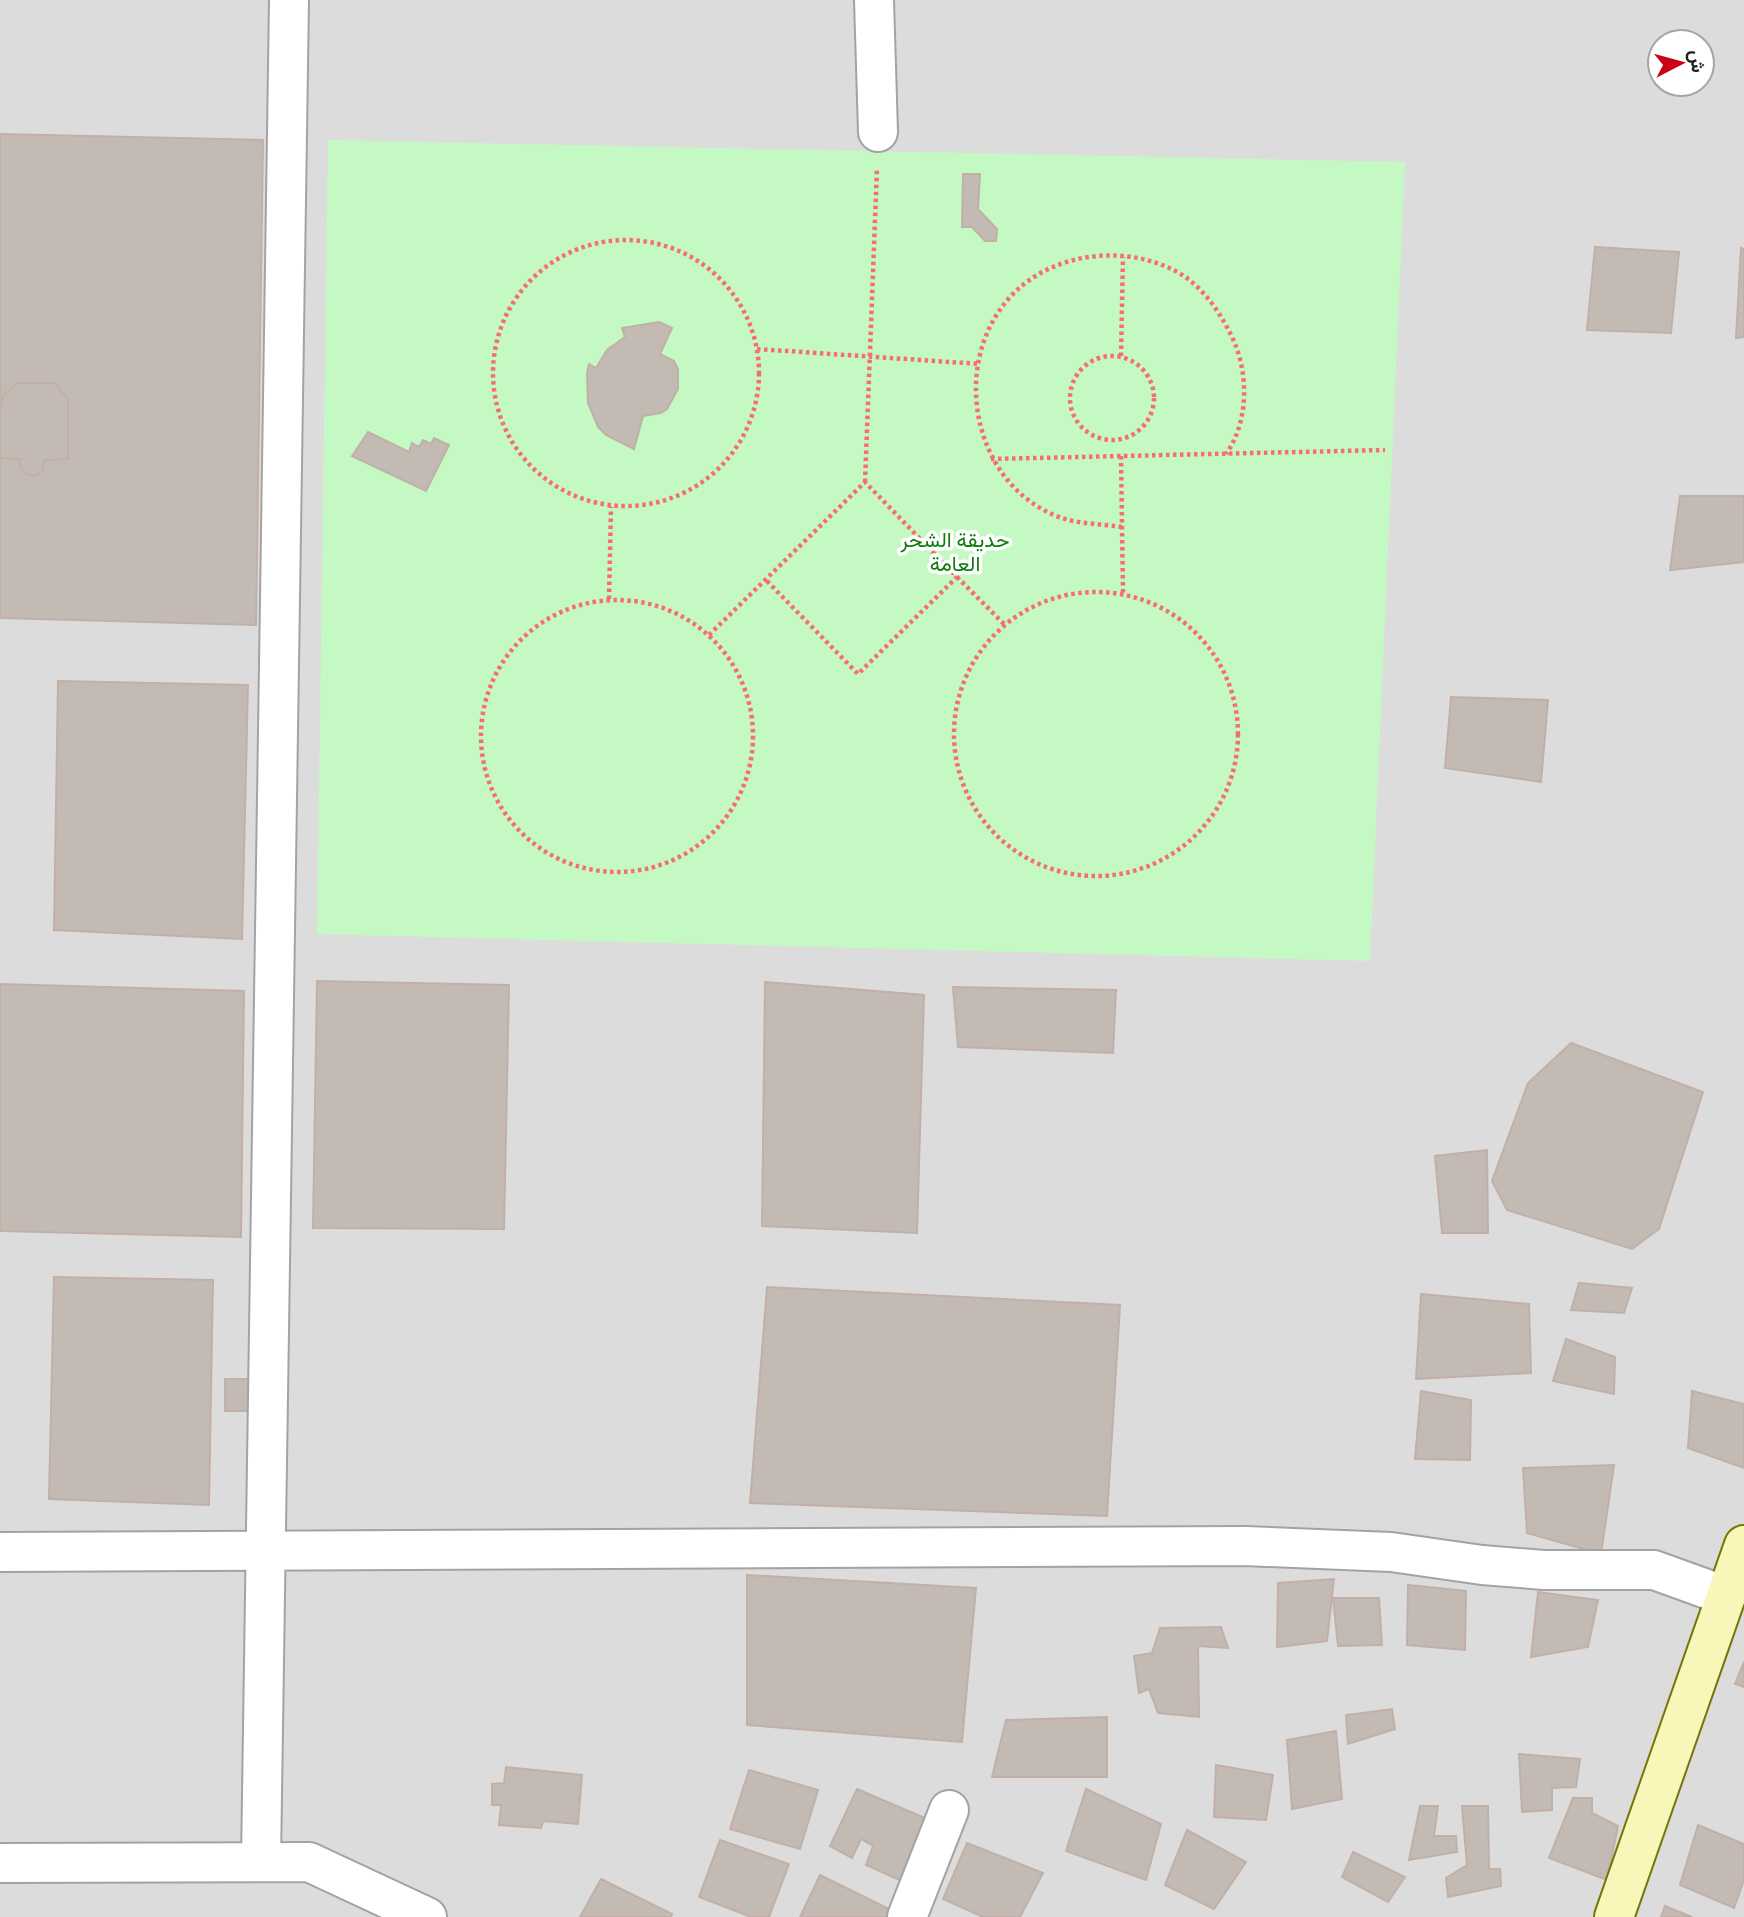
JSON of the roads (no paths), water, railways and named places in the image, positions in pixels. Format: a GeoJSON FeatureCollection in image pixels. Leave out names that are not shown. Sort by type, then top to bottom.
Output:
{"type":"FeatureCollection","features":[{"type":"Feature","properties":{"kind":"street"},"geometry":{"type":"LineString","coordinates":[[261,1862],[289,0]]}},
{"type":"Feature","properties":{"kind":"street"},"geometry":{"type":"LineString","coordinates":[[874,0],[878,132]]}},
{"type":"Feature","properties":{"kind":"street"},"geometry":{"type":"LineString","coordinates":[[1614,1917],[1744,1545]]}},
{"type":"Feature","properties":{"kind":"street"},"geometry":{"type":"LineString","coordinates":[[0,1552],[1245,1546],[1391,1552],[1482,1565],[1544,1570],[1654,1570],[1726,1596]]}},
{"type":"Feature","properties":{"kind":"street"},"geometry":{"type":"LineString","coordinates":[[907,1917],[948,1811]]}},
{"type":"Feature","properties":{"kind":"street"},"geometry":{"type":"LineString","coordinates":[[0,1863],[309,1862],[427,1917]]}},
{"type":"Feature","properties":{"kind":"park label","name":"حديقة الشحر العامة"},"geometry":{"type":"Point","coordinates":[955,552]}}]}
